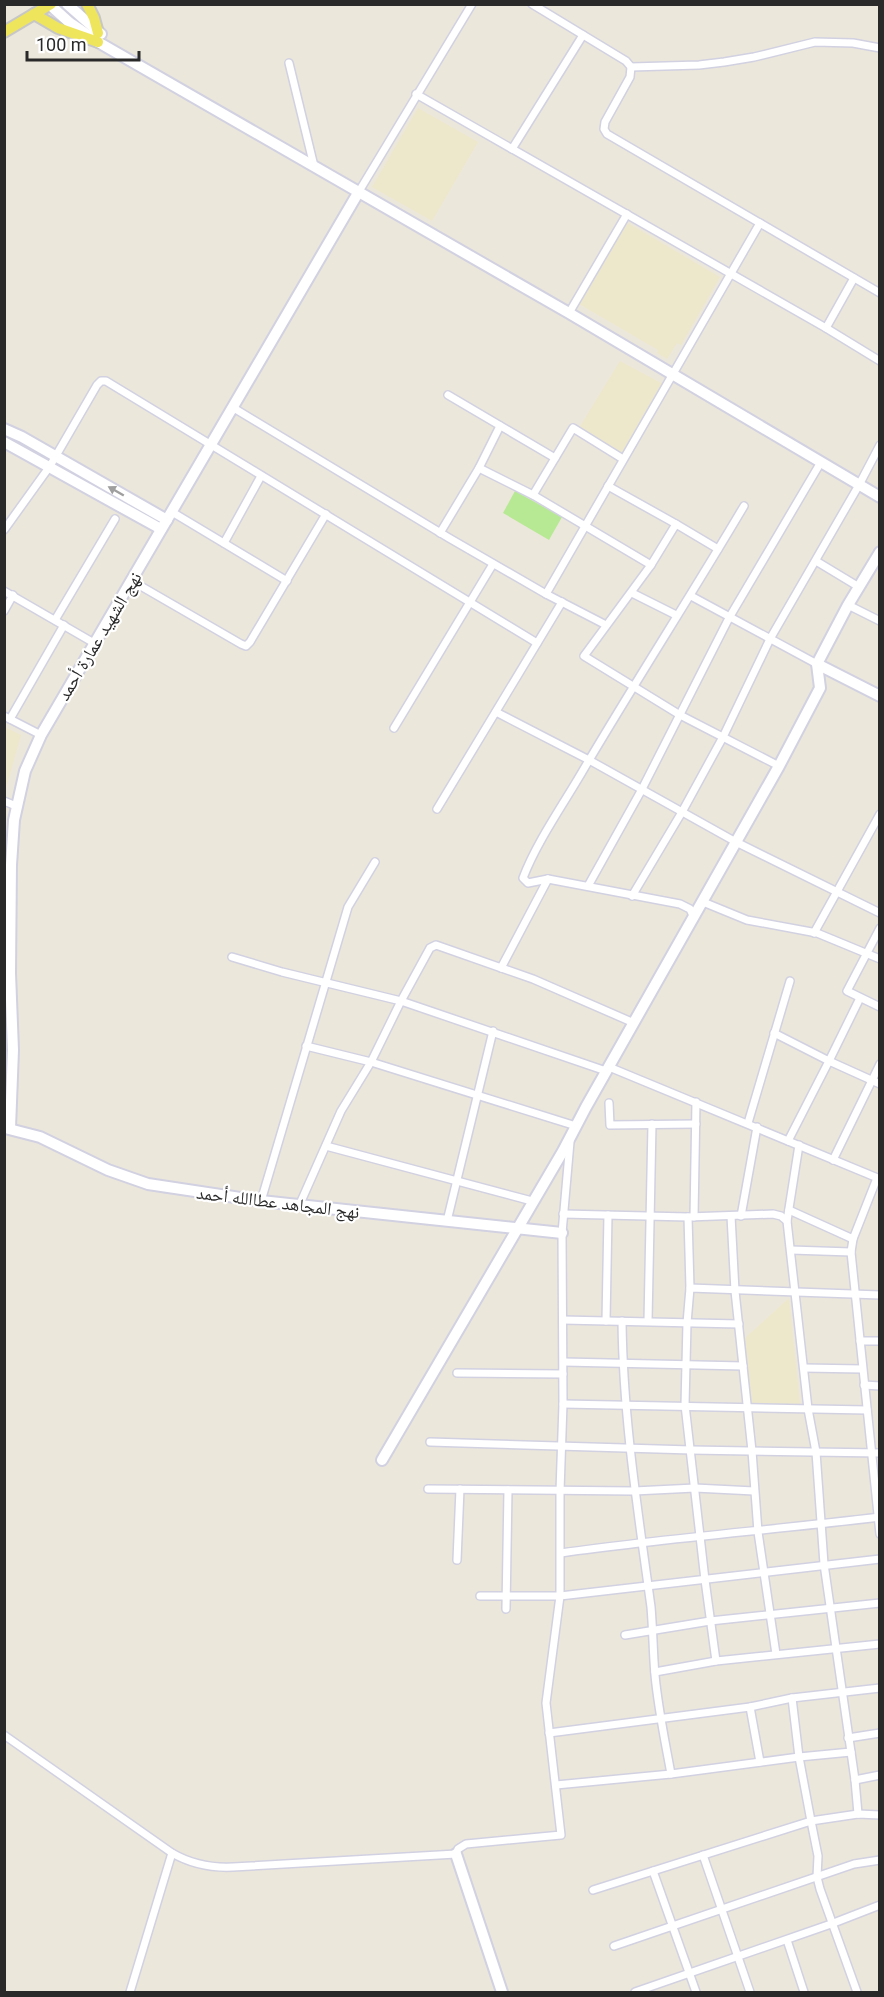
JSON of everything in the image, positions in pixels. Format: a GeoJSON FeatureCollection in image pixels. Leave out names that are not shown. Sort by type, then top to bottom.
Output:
{"type":"FeatureCollection","features":[{"type":"Feature","properties":{"kind":"main road"},"geometry":{"type":"LineString","coordinates":[[87,4],[98,37]]}},
{"type":"Feature","properties":{"kind":"main road"},"geometry":{"type":"LineString","coordinates":[[4,32],[47,6]]}},
{"type":"Feature","properties":{"kind":"main road"},"geometry":{"type":"LineString","coordinates":[[34,14],[58,28],[98,37]]}},
{"type":"Feature","properties":{"kind":"street"},"geometry":{"type":"LineString","coordinates":[[67,4],[98,37]]}},
{"type":"Feature","properties":{"kind":"street"},"geometry":{"type":"LineString","coordinates":[[358,192],[472,4]]}},
{"type":"Feature","properties":{"kind":"street"},"geometry":{"type":"LineString","coordinates":[[532,4],[626,61],[631,67],[630,77],[604,122],[605,131],[879,293]]}},
{"type":"Feature","properties":{"kind":"street"},"geometry":{"type":"LineString","coordinates":[[47,6],[70,23],[98,37],[126,57],[569,313],[879,497]]}},
{"type":"Feature","properties":{"kind":"street"},"geometry":{"type":"LineString","coordinates":[[512,149],[583,35]]}},
{"type":"Feature","properties":{"kind":"street"},"geometry":{"type":"LineString","coordinates":[[631,67],[724,62],[814,42],[879,47]]}},
{"type":"Feature","properties":{"kind":"street"},"geometry":{"type":"LineString","coordinates":[[289,63],[315,167]]}},
{"type":"Feature","properties":{"kind":"street"},"geometry":{"type":"LineString","coordinates":[[416,94],[826,328],[879,361]]}},
{"type":"Feature","properties":{"kind":"street","name":"نهج الشهيد عمارة أحمد"},"geometry":{"type":"LineString","coordinates":[[7,1128],[13,1050],[7,973],[8,865],[16,806],[25,771],[41,735],[358,192]]}},
{"type":"Feature","properties":{"kind":"street"},"geometry":{"type":"LineString","coordinates":[[569,313],[627,214]]}},
{"type":"Feature","properties":{"kind":"street"},"geometry":{"type":"LineString","coordinates":[[546,594],[760,223]]}},
{"type":"Feature","properties":{"kind":"street"},"geometry":{"type":"LineString","coordinates":[[826,328],[854,278]]}},
{"type":"Feature","properties":{"kind":"street"},"geometry":{"type":"LineString","coordinates":[[4,530],[50,466],[97,385],[103,381],[211,444],[537,643]]}},
{"type":"Feature","properties":{"kind":"street"},"geometry":{"type":"LineString","coordinates":[[448,394],[555,458]]}},
{"type":"Feature","properties":{"kind":"street"},"geometry":{"type":"LineString","coordinates":[[231,407],[493,564],[606,625]]}},
{"type":"Feature","properties":{"kind":"street"},"geometry":{"type":"LineString","coordinates":[[440,533],[500,426]]}},
{"type":"Feature","properties":{"kind":"street"},"geometry":{"type":"LineString","coordinates":[[533,495],[573,428],[623,459]]}},
{"type":"Feature","properties":{"kind":"street"},"geometry":{"type":"LineString","coordinates":[[4,429],[167,520]]}},
{"type":"Feature","properties":{"kind":"street"},"geometry":{"type":"LineString","coordinates":[[4,442],[167,520],[224,543],[286,581]]}},
{"type":"Feature","properties":{"kind":"street"},"geometry":{"type":"LineString","coordinates":[[632,896],[682,812],[723,737],[770,639],[860,485],[879,445]]}},
{"type":"Feature","properties":{"kind":"street"},"geometry":{"type":"LineString","coordinates":[[588,886],[641,791],[729,618],[821,462]]}},
{"type":"Feature","properties":{"kind":"street"},"geometry":{"type":"LineString","coordinates":[[478,468],[533,495],[651,565]]}},
{"type":"Feature","properties":{"kind":"street"},"geometry":{"type":"LineString","coordinates":[[224,543],[261,476]]}},
{"type":"Feature","properties":{"kind":"street"},"geometry":{"type":"LineString","coordinates":[[608,486],[718,549]]}},
{"type":"Feature","properties":{"kind":"street"},"geometry":{"type":"LineString","coordinates":[[694,918],[690,909],[680,904],[548,879],[528,883],[522,878],[589,760],[744,506]]}},
{"type":"Feature","properties":{"kind":"street"},"geometry":{"type":"LineString","coordinates":[[132,581],[243,646],[250,642],[326,514]]}},
{"type":"Feature","properties":{"kind":"street"},"geometry":{"type":"LineString","coordinates":[[55,620],[115,519]]}},
{"type":"Feature","properties":{"kind":"street"},"geometry":{"type":"LineString","coordinates":[[676,524],[632,593],[584,656],[680,715],[779,766]]}},
{"type":"Feature","properties":{"kind":"street"},"geometry":{"type":"LineString","coordinates":[[382,1460],[518,1228],[779,766],[819,688],[820,677],[817,664],[879,552]]}},
{"type":"Feature","properties":{"kind":"street"},"geometry":{"type":"LineString","coordinates":[[816,561],[859,587]]}},
{"type":"Feature","properties":{"kind":"street"},"geometry":{"type":"LineString","coordinates":[[394,728],[493,564]]}},
{"type":"Feature","properties":{"kind":"street"},"geometry":{"type":"LineString","coordinates":[[4,591],[94,643]]}},
{"type":"Feature","properties":{"kind":"street"},"geometry":{"type":"LineString","coordinates":[[632,593],[676,615]]}},
{"type":"Feature","properties":{"kind":"street"},"geometry":{"type":"LineString","coordinates":[[4,612],[13,595]]}},
{"type":"Feature","properties":{"kind":"street"},"geometry":{"type":"LineString","coordinates":[[691,596],[879,696]]}},
{"type":"Feature","properties":{"kind":"street"},"geometry":{"type":"LineString","coordinates":[[437,808],[562,602]]}},
{"type":"Feature","properties":{"kind":"street"},"geometry":{"type":"LineString","coordinates":[[848,605],[879,621]]}},
{"type":"Feature","properties":{"kind":"street"},"geometry":{"type":"LineString","coordinates":[[41,735],[7,717],[64,626]]}},
{"type":"Feature","properties":{"kind":"street"},"geometry":{"type":"LineString","coordinates":[[496,712],[589,760],[736,842],[879,912]]}},
{"type":"Feature","properties":{"kind":"street"},"geometry":{"type":"LineString","coordinates":[[4,801],[16,806]]}},
{"type":"Feature","properties":{"kind":"street"},"geometry":{"type":"LineString","coordinates":[[814,933],[877,824],[879,814]]}},
{"type":"Feature","properties":{"kind":"street"},"geometry":{"type":"LineString","coordinates":[[261,1202],[348,907],[375,862]]}},
{"type":"Feature","properties":{"kind":"street"},"geometry":{"type":"LineString","coordinates":[[501,968],[548,879]]}},
{"type":"Feature","properties":{"kind":"street"},"geometry":{"type":"LineString","coordinates":[[703,902],[747,920],[814,933],[879,959]]}},
{"type":"Feature","properties":{"kind":"street"},"geometry":{"type":"LineString","coordinates":[[879,928],[847,991],[879,1007]]}},
{"type":"Feature","properties":{"kind":"street"},"geometry":{"type":"LineString","coordinates":[[299,1206],[341,1111],[371,1062],[430,948],[436,945],[533,979],[634,1023]]}},
{"type":"Feature","properties":{"kind":"street"},"geometry":{"type":"LineString","coordinates":[[232,957],[282,972],[402,1001],[608,1069],[696,1102],[878,1179],[853,1239],[851,1252],[867,1410],[876,1453],[879,1534]]}},
{"type":"Feature","properties":{"kind":"street"},"geometry":{"type":"LineString","coordinates":[[748,1124],[790,981]]}},
{"type":"Feature","properties":{"kind":"street"},"geometry":{"type":"LineString","coordinates":[[788,1141],[860,998]]}},
{"type":"Feature","properties":{"kind":"street"},"geometry":{"type":"LineString","coordinates":[[447,1221],[493,1031]]}},
{"type":"Feature","properties":{"kind":"street"},"geometry":{"type":"LineString","coordinates":[[774,1033],[879,1084]]}},
{"type":"Feature","properties":{"kind":"street"},"geometry":{"type":"LineString","coordinates":[[306,1046],[371,1062],[576,1126]]}},
{"type":"Feature","properties":{"kind":"street"},"geometry":{"type":"LineString","coordinates":[[833,1160],[879,1064]]}},
{"type":"Feature","properties":{"kind":"street"},"geometry":{"type":"LineString","coordinates":[[696,1102],[685,1405],[716,1661]]}},
{"type":"Feature","properties":{"kind":"street"},"geometry":{"type":"LineString","coordinates":[[609,1103],[610,1125],[696,1124]]}},
{"type":"Feature","properties":{"kind":"street"},"geometry":{"type":"LineString","coordinates":[[648,1321],[652,1124]]}},
{"type":"Feature","properties":{"kind":"street"},"geometry":{"type":"LineString","coordinates":[[741,1216],[757,1127]]}},
{"type":"Feature","properties":{"kind":"street","name":"نهج المجاهد عطاالله أحمد"},"geometry":{"type":"LineString","coordinates":[[7,1128],[40,1137],[108,1170],[148,1184],[261,1202],[562,1233]]}},
{"type":"Feature","properties":{"kind":"street"},"geometry":{"type":"LineString","coordinates":[[502,1992],[456,1854],[458,1849],[466,1844],[561,1835],[546,1703],[560,1596],[564,1362],[562,1233],[570,1137]]}},
{"type":"Feature","properties":{"kind":"street"},"geometry":{"type":"LineString","coordinates":[[799,1145],[787,1221],[808,1409],[816,1452],[824,1564],[858,1814]]}},
{"type":"Feature","properties":{"kind":"street"},"geometry":{"type":"LineString","coordinates":[[326,1146],[532,1201]]}},
{"type":"Feature","properties":{"kind":"street"},"geometry":{"type":"LineString","coordinates":[[789,1210],[853,1239]]}},
{"type":"Feature","properties":{"kind":"street"},"geometry":{"type":"LineString","coordinates":[[563,1214],[691,1217],[778,1214],[787,1221]]}},
{"type":"Feature","properties":{"kind":"street"},"geometry":{"type":"LineString","coordinates":[[606,1321],[608,1215]]}},
{"type":"Feature","properties":{"kind":"street"},"geometry":{"type":"LineString","coordinates":[[731,1216],[735,1291],[758,1532],[776,1654]]}},
{"type":"Feature","properties":{"kind":"street"},"geometry":{"type":"LineString","coordinates":[[791,1250],[851,1252]]}},
{"type":"Feature","properties":{"kind":"street"},"geometry":{"type":"LineString","coordinates":[[690,1288],[879,1295]]}},
{"type":"Feature","properties":{"kind":"street"},"geometry":{"type":"LineString","coordinates":[[563,1320],[739,1324]]}},
{"type":"Feature","properties":{"kind":"street"},"geometry":{"type":"LineString","coordinates":[[622,1321],[622,1363],[634,1491],[654,1631],[660,1719],[671,1774]]}},
{"type":"Feature","properties":{"kind":"street"},"geometry":{"type":"LineString","coordinates":[[860,1341],[879,1341]]}},
{"type":"Feature","properties":{"kind":"street"},"geometry":{"type":"LineString","coordinates":[[564,1362],[743,1366]]}},
{"type":"Feature","properties":{"kind":"street"},"geometry":{"type":"LineString","coordinates":[[804,1368],[862,1369]]}},
{"type":"Feature","properties":{"kind":"street"},"geometry":{"type":"LineString","coordinates":[[457,1373],[563,1374]]}},
{"type":"Feature","properties":{"kind":"street"},"geometry":{"type":"LineString","coordinates":[[864,1385],[879,1386]]}},
{"type":"Feature","properties":{"kind":"street"},"geometry":{"type":"LineString","coordinates":[[563,1404],[867,1410]]}},
{"type":"Feature","properties":{"kind":"street"},"geometry":{"type":"LineString","coordinates":[[430,1442],[876,1453]]}},
{"type":"Feature","properties":{"kind":"street"},"geometry":{"type":"LineString","coordinates":[[428,1489],[634,1491],[695,1488],[754,1491]]}},
{"type":"Feature","properties":{"kind":"street"},"geometry":{"type":"LineString","coordinates":[[457,1560],[460,1489]]}},
{"type":"Feature","properties":{"kind":"street"},"geometry":{"type":"LineString","coordinates":[[506,1609],[508,1490]]}},
{"type":"Feature","properties":{"kind":"street"},"geometry":{"type":"LineString","coordinates":[[561,1553],[641,1542],[758,1532],[878,1517]]}},
{"type":"Feature","properties":{"kind":"street"},"geometry":{"type":"LineString","coordinates":[[480,1596],[560,1596],[879,1559]]}},
{"type":"Feature","properties":{"kind":"street"},"geometry":{"type":"LineString","coordinates":[[625,1635],[710,1621],[879,1603]]}},
{"type":"Feature","properties":{"kind":"street"},"geometry":{"type":"LineString","coordinates":[[655,1672],[716,1661],[879,1644]]}},
{"type":"Feature","properties":{"kind":"street"},"geometry":{"type":"LineString","coordinates":[[549,1733],[750,1707],[792,1698],[843,1694],[879,1688]]}},
{"type":"Feature","properties":{"kind":"street"},"geometry":{"type":"LineString","coordinates":[[792,1698],[799,1757],[818,1856],[817,1877],[831,1924],[857,1992]]}},
{"type":"Feature","properties":{"kind":"street"},"geometry":{"type":"LineString","coordinates":[[750,1707],[760,1762]]}},
{"type":"Feature","properties":{"kind":"street"},"geometry":{"type":"LineString","coordinates":[[849,1738],[879,1732]]}},
{"type":"Feature","properties":{"kind":"street"},"geometry":{"type":"LineString","coordinates":[[4,1735],[172,1853],[200,1864],[221,1867],[456,1854]]}},
{"type":"Feature","properties":{"kind":"street"},"geometry":{"type":"LineString","coordinates":[[556,1785],[671,1774],[851,1752]]}},
{"type":"Feature","properties":{"kind":"street"},"geometry":{"type":"LineString","coordinates":[[855,1780],[879,1775]]}},
{"type":"Feature","properties":{"kind":"street"},"geometry":{"type":"LineString","coordinates":[[593,1890],[811,1821],[858,1814],[879,1815]]}},
{"type":"Feature","properties":{"kind":"street"},"geometry":{"type":"LineString","coordinates":[[130,1992],[172,1853]]}},
{"type":"Feature","properties":{"kind":"street"},"geometry":{"type":"LineString","coordinates":[[703,1856],[750,1992]]}},
{"type":"Feature","properties":{"kind":"street"},"geometry":{"type":"LineString","coordinates":[[614,1946],[854,1864],[879,1860]]}},
{"type":"Feature","properties":{"kind":"street"},"geometry":{"type":"LineString","coordinates":[[654,1871],[696,1992]]}},
{"type":"Feature","properties":{"kind":"street"},"geometry":{"type":"LineString","coordinates":[[635,1992],[738,1958],[879,1905]]}},
{"type":"Feature","properties":{"kind":"street"},"geometry":{"type":"LineString","coordinates":[[787,1940],[804,1992]]}},
{"type":"Feature","properties":{"kind":"shaded area"},"geometry":{"type":"Polygon","coordinates":[[[418,108],[478,142],[432,221],[372,187],[418,108]]]}},
{"type":"Feature","properties":{"kind":"shaded area"},"geometry":{"type":"Polygon","coordinates":[[[626,222],[720,277],[681,345],[677,343],[667,359],[657,353],[658,350],[579,304],[626,222]]]}},
{"type":"Feature","properties":{"kind":"shaded area"},"geometry":{"type":"Polygon","coordinates":[[[620,361],[663,384],[622,455],[579,428],[620,361]]]}},
{"type":"Feature","properties":{"kind":"shaded area"},"geometry":{"type":"Polygon","coordinates":[[[5,727],[21,735],[5,792],[5,727]]]}},
{"type":"Feature","properties":{"kind":"shaded area"},"geometry":{"type":"Polygon","coordinates":[[[789,1298],[800,1404],[750,1404],[745,1338],[789,1298]]]}},
{"type":"Feature","properties":{"kind":"green space"},"geometry":{"type":"Polygon","coordinates":[[[515,491],[562,517],[549,540],[503,513],[515,491]]]}}]}
